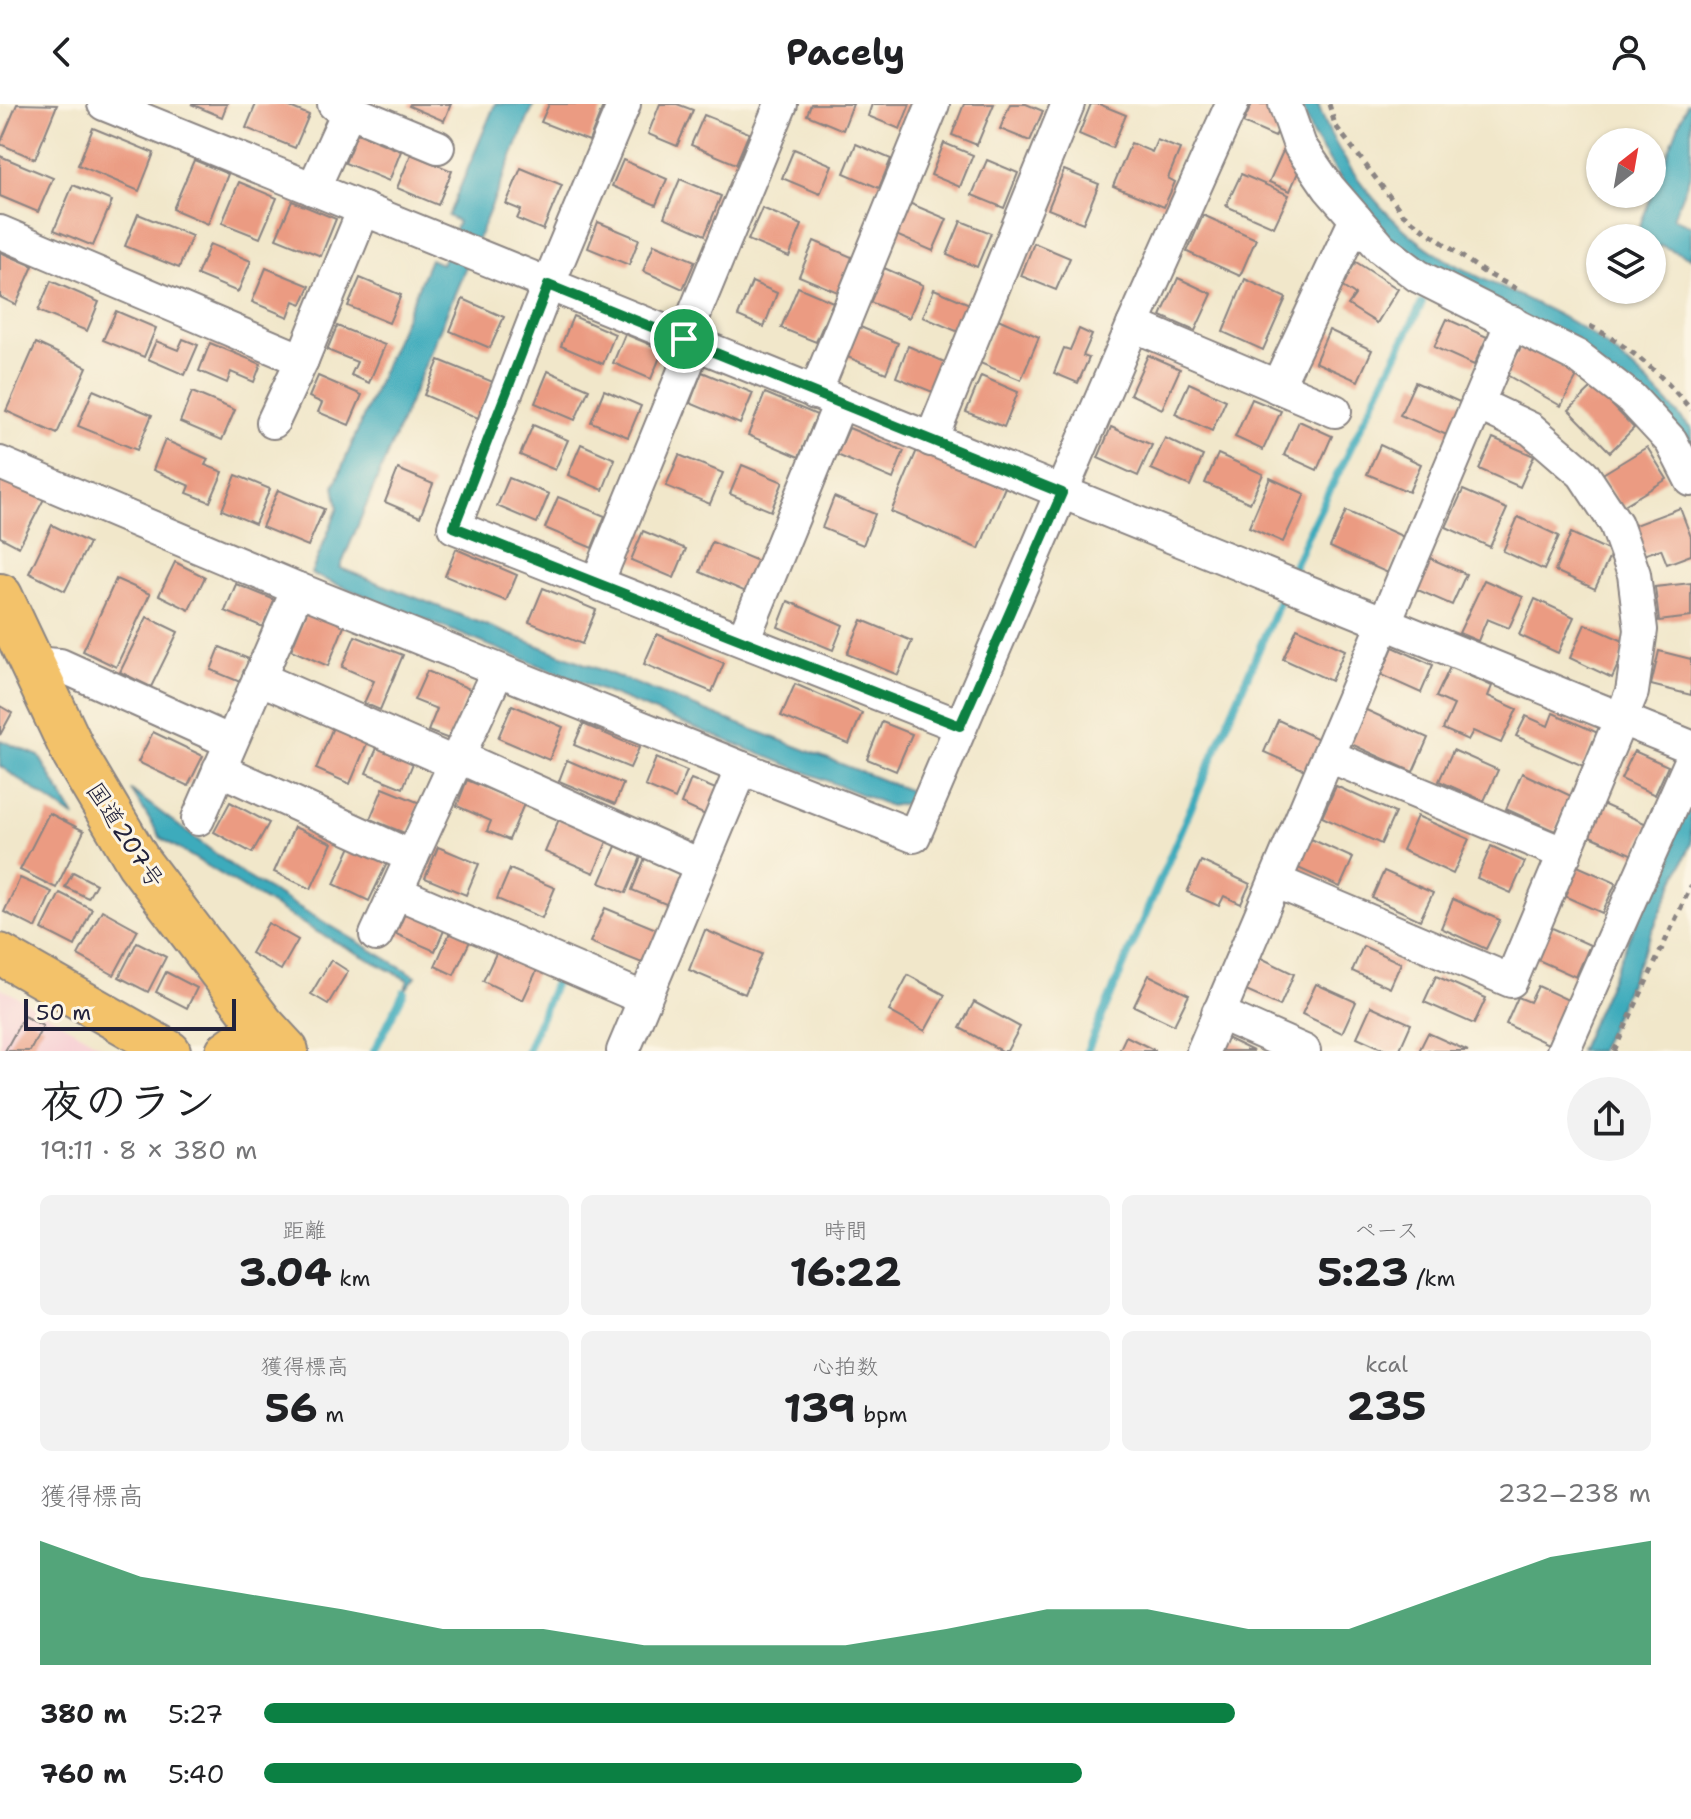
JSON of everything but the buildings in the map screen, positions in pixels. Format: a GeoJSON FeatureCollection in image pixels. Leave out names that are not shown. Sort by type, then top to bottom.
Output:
{"type":"FeatureCollection","features":[{"type":"Feature","properties":{"kind":"highway","name":"国道207号"},"geometry":{"type":"LineString","coordinates":[[0,596],[75,755],[139,863],[274,1038]]}},
{"type":"Feature","properties":{"kind":"main road"},"geometry":{"type":"LineString","coordinates":[[0,954],[170,1051]]}},
{"type":"Feature","properties":{"kind":"main road"},"geometry":{"type":"LineString","coordinates":[[226,1051],[274,1038]]}},
{"type":"Feature","properties":{"kind":"street"},"geometry":{"type":"LineString","coordinates":[[104,104],[1691,747]]}},
{"type":"Feature","properties":{"kind":"street"},"geometry":{"type":"LineString","coordinates":[[624,104],[548,285],[454,527],[960,726]]}},
{"type":"Feature","properties":{"kind":"street"},"geometry":{"type":"LineString","coordinates":[[597,583],[781,104]]}},
{"type":"Feature","properties":{"kind":"street"},"geometry":{"type":"LineString","coordinates":[[743,640],[933,104]]}},
{"type":"Feature","properties":{"kind":"street"},"geometry":{"type":"LineString","coordinates":[[931,440],[1068,104]]}},
{"type":"Feature","properties":{"kind":"street"},"geometry":{"type":"LineString","coordinates":[[0,463],[298,589],[914,836],[1133,325],[1232,104]]}},
{"type":"Feature","properties":{"kind":"street"},"geometry":{"type":"LineString","coordinates":[[1285,104],[1300,146],[1329,188],[1381,248],[1418,276],[1577,356],[1631,398],[1671,441],[1691,480]]}},
{"type":"Feature","properties":{"kind":"street"},"geometry":{"type":"LineString","coordinates":[[313,189],[341,107],[438,147]]}},
{"type":"Feature","properties":{"kind":"street"},"geometry":{"type":"LineString","coordinates":[[273,422],[364,209]]}},
{"type":"Feature","properties":{"kind":"street"},"geometry":{"type":"LineString","coordinates":[[1277,387],[1356,219]]}},
{"type":"Feature","properties":{"kind":"street"},"geometry":{"type":"LineString","coordinates":[[0,232],[302,360]]}},
{"type":"Feature","properties":{"kind":"street"},"geometry":{"type":"LineString","coordinates":[[1203,1051],[1512,322]]}},
{"type":"Feature","properties":{"kind":"street"},"geometry":{"type":"LineString","coordinates":[[1133,325],[1335,411]]}},
{"type":"Feature","properties":{"kind":"street"},"geometry":{"type":"LineString","coordinates":[[1275,881],[1511,981],[1632,692],[1641,630],[1634,574],[1616,524],[1583,474],[1531,429],[1478,404]]}},
{"type":"Feature","properties":{"kind":"street"},"geometry":{"type":"LineString","coordinates":[[198,819],[298,589]]}},
{"type":"Feature","properties":{"kind":"street"},"geometry":{"type":"LineString","coordinates":[[30,663],[60,665],[412,857]]}},
{"type":"Feature","properties":{"kind":"street"},"geometry":{"type":"LineString","coordinates":[[376,935],[498,670]]}},
{"type":"Feature","properties":{"kind":"street"},"geometry":{"type":"LineString","coordinates":[[259,678],[700,865]]}},
{"type":"Feature","properties":{"kind":"street"},"geometry":{"type":"LineString","coordinates":[[1329,756],[1565,854]]}},
{"type":"Feature","properties":{"kind":"street"},"geometry":{"type":"LineString","coordinates":[[1563,1051],[1691,761]]}},
{"type":"Feature","properties":{"kind":"street"},"geometry":{"type":"LineString","coordinates":[[623,1051],[742,768]]}},
{"type":"Feature","properties":{"kind":"street"},"geometry":{"type":"LineString","coordinates":[[396,892],[645,999]]}},
{"type":"Feature","properties":{"kind":"street"},"geometry":{"type":"LineString","coordinates":[[1218,1013],[1291,1048]]}},
{"type":"Feature","properties":{"kind":"path"},"geometry":{"type":"LineString","coordinates":[[1329,104],[1335,125],[1403,214],[1482,271],[1524,293]]}},
{"type":"Feature","properties":{"kind":"path"},"geometry":{"type":"LineString","coordinates":[[1581,321],[1609,336],[1670,383],[1691,410]]}},
{"type":"Feature","properties":{"kind":"path"},"geometry":{"type":"LineString","coordinates":[[1614,1051],[1691,886]]}},
{"type":"Feature","properties":{"kind":"shaded area"},"geometry":{"type":"Polygon","coordinates":[[[0,987],[110,1051],[0,1051],[0,987]]]}},
{"type":"Feature","properties":{"kind":"water"},"geometry":{"type":"Polygon","coordinates":[[[495,104],[534,104],[340,568],[913,792],[908,803],[890,806],[311,574],[338,508],[334,486],[430,259],[441,264],[458,222],[448,216],[495,104]]]}},
{"type":"Feature","properties":{"kind":"water"},"geometry":{"type":"Polygon","coordinates":[[[1301,104],[1318,104],[1351,168],[1399,225],[1455,265],[1571,322],[1630,366],[1691,429],[1691,459],[1680,439],[1426,268],[1384,234],[1342,181],[1312,134],[1301,104]]]}},
{"type":"Feature","properties":{"kind":"water"},"geometry":{"type":"Polygon","coordinates":[[[1687,104],[1691,104],[1691,173],[1673,218],[1691,226],[1691,258],[1666,248],[1666,224],[1640,224],[1647,208],[1666,208],[1666,158],[1687,104]]]}},
{"type":"Feature","properties":{"kind":"water"},"geometry":{"type":"Polygon","coordinates":[[[0,740],[39,756],[75,818],[0,766],[0,740]]]}},
{"type":"Feature","properties":{"kind":"water"},"geometry":{"type":"Polygon","coordinates":[[[131,790],[244,875],[416,976],[404,992],[408,980],[315,931],[161,838],[131,790]]]}},
{"type":"Feature","properties":{"kind":"water"},"geometry":{"type":"Polygon","coordinates":[[[1691,799],[1691,844],[1599,1051],[1579,1051],[1691,799]]]}},
{"type":"Feature","properties":{"kind":"waterway"},"geometry":{"type":"LineString","coordinates":[[1290,576],[1422,303]]}},
{"type":"Feature","properties":{"kind":"waterway"},"geometry":{"type":"LineString","coordinates":[[1087,1051],[1285,588]]}},
{"type":"Feature","properties":{"kind":"waterway"},"geometry":{"type":"LineString","coordinates":[[527,1051],[556,980]]}},
{"type":"Feature","properties":{"kind":"waterway"},"geometry":{"type":"LineString","coordinates":[[374,1051],[404,992]]}},
{"type":"Feature","properties":{"kind":"route"},"geometry":{"type":"LineString","coordinates":[[548,285],[684,339],[1062,493],[960,726],[454,527],[548,285]]}}]}
